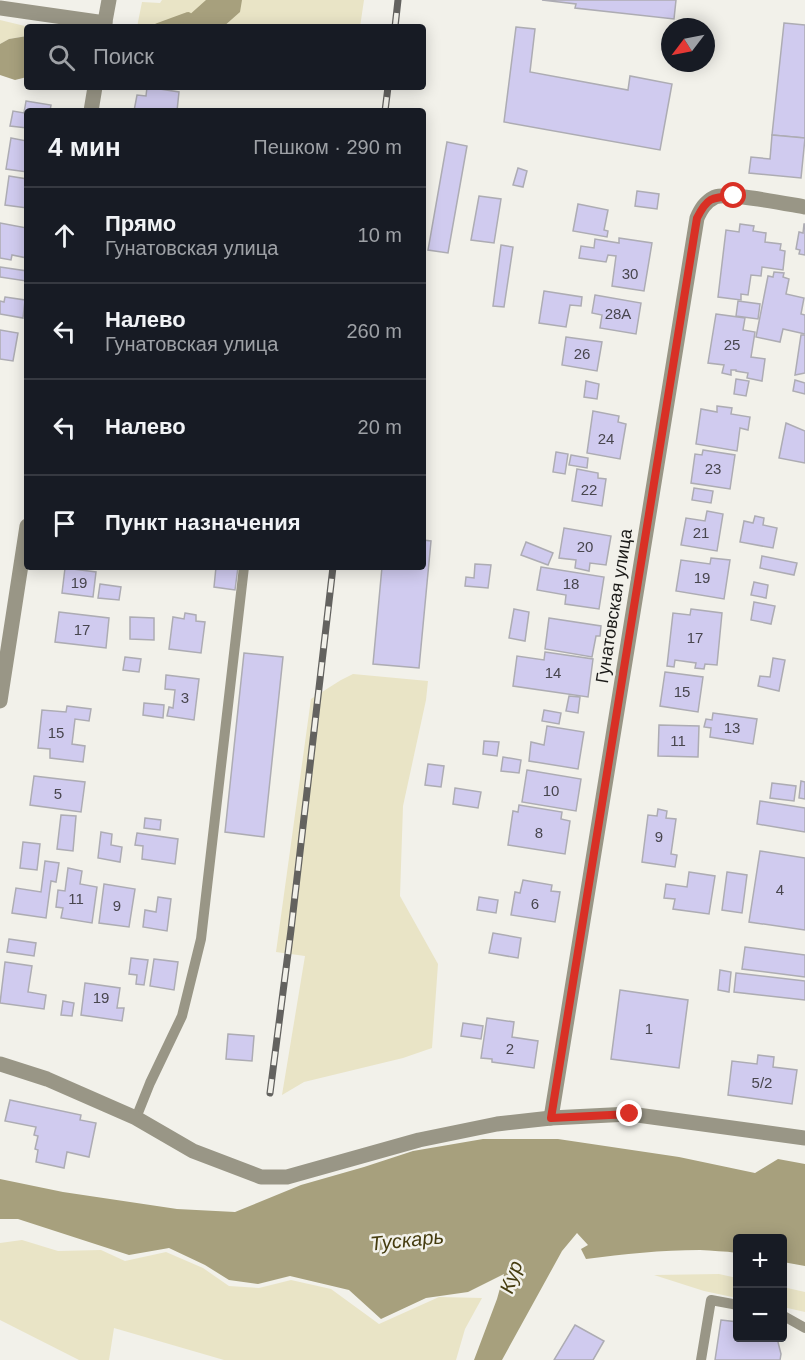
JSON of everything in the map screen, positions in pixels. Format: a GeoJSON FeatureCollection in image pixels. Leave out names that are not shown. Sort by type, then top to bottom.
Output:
{"type":"FeatureCollection","features":[{"type":"Feature","properties":{"kind":"street"},"geometry":{"type":"LineString","coordinates":[[104,24],[109,0]]}},
{"type":"Feature","properties":{"kind":"street"},"geometry":{"type":"LineString","coordinates":[[0,8],[98,24]]}},
{"type":"Feature","properties":{"kind":"street"},"geometry":{"type":"LineString","coordinates":[[92,108],[94,90]]}},
{"type":"Feature","properties":{"kind":"street","name":"Гунатовская улица"},"geometry":{"type":"LineString","coordinates":[[551,1118],[697,218],[704,204],[716,197],[734,196],[805,207]]}},
{"type":"Feature","properties":{"kind":"street"},"geometry":{"type":"LineString","coordinates":[[0,701],[24,545]]}},
{"type":"Feature","properties":{"kind":"street"},"geometry":{"type":"LineString","coordinates":[[0,1064],[47,1079],[136,1118],[193,1151],[261,1176],[287,1177],[419,1140],[497,1124],[551,1118],[630,1114],[805,1138]]}},
{"type":"Feature","properties":{"kind":"lane"},"geometry":{"type":"LineString","coordinates":[[136,1118],[182,1016],[201,939],[244,570]]}},
{"type":"Feature","properties":{"kind":"lane"},"geometry":{"type":"LineString","coordinates":[[701,1360],[711,1300],[733,1304]]}},
{"type":"Feature","properties":{"kind":"lane"},"geometry":{"type":"LineString","coordinates":[[787,1317],[805,1328]]}},
{"type":"Feature","properties":{"kind":"shaded area"},"geometry":{"type":"Polygon","coordinates":[[[162,0],[364,0],[360,24],[138,24],[142,2],[160,3],[162,0]]]}},
{"type":"Feature","properties":{"kind":"shaded area"},"geometry":{"type":"Polygon","coordinates":[[[0,20],[24,26],[24,36],[9,39],[0,44],[0,20]]]}},
{"type":"Feature","properties":{"kind":"shaded area"},"geometry":{"type":"Polygon","coordinates":[[[353,674],[428,681],[403,806],[400,896],[438,964],[432,1048],[403,1058],[304,1082],[282,1095],[305,956],[276,952],[311,699],[353,674]]]}},
{"type":"Feature","properties":{"kind":"shaded area"},"geometry":{"type":"Polygon","coordinates":[[[22,1240],[58,1251],[101,1250],[125,1261],[166,1252],[203,1268],[229,1286],[259,1288],[291,1280],[331,1289],[379,1324],[439,1297],[482,1298],[465,1329],[456,1360],[224,1360],[114,1328],[109,1360],[79,1360],[0,1320],[0,1243],[22,1240]]]}},
{"type":"Feature","properties":{"kind":"shaded area"},"geometry":{"type":"Polygon","coordinates":[[[719,1274],[733,1277],[733,1297],[704,1291],[654,1275],[719,1274]]]}},
{"type":"Feature","properties":{"kind":"shaded area"},"geometry":{"type":"Polygon","coordinates":[[[787,1288],[805,1292],[805,1312],[787,1308],[787,1288]]]}},
{"type":"Feature","properties":{"kind":"water"},"geometry":{"type":"Polygon","coordinates":[[[206,0],[242,0],[240,12],[226,24],[167,24],[187,17],[206,0]]]}},
{"type":"Feature","properties":{"kind":"water"},"geometry":{"type":"Polygon","coordinates":[[[24,36],[24,78],[15,80],[0,75],[0,44],[9,39],[24,36]]]}},
{"type":"Feature","properties":{"kind":"water"},"geometry":{"type":"Polygon","coordinates":[[[483,1139],[558,1139],[679,1157],[755,1173],[778,1159],[805,1164],[805,1266],[787,1263],[787,1234],[733,1234],[733,1253],[671,1251],[586,1259],[581,1249],[588,1245],[577,1233],[562,1251],[502,1360],[474,1360],[504,1274],[468,1292],[426,1298],[381,1319],[349,1290],[290,1276],[258,1284],[229,1280],[205,1265],[169,1248],[129,1255],[18,1219],[0,1219],[0,1179],[63,1192],[177,1209],[235,1212],[301,1185],[413,1151],[483,1139]]]}},
{"type":"Feature","properties":{"kind":"building"},"geometry":{"type":"Polygon","coordinates":[[[542,0],[676,0],[674,18],[575,8],[576,4],[542,0]]]}},
{"type":"Feature","properties":{"kind":"building"},"geometry":{"type":"Polygon","coordinates":[[[784,23],[805,25],[805,138],[772,135],[784,23]]]}},
{"type":"Feature","properties":{"kind":"building"},"geometry":{"type":"Polygon","coordinates":[[[516,27],[535,29],[530,72],[628,90],[630,76],[672,84],[660,150],[504,122],[516,27]]]}},
{"type":"Feature","properties":{"kind":"building"},"geometry":{"type":"Polygon","coordinates":[[[147,90],[179,92],[177,108],[135,108],[137,95],[146,96],[147,90]]]}},
{"type":"Feature","properties":{"kind":"building"},"geometry":{"type":"Polygon","coordinates":[[[26,101],[51,105],[50,108],[25,108],[26,101]]]}},
{"type":"Feature","properties":{"kind":"building"},"geometry":{"type":"Polygon","coordinates":[[[13,111],[24,113],[24,128],[10,126],[13,111]]]}},
{"type":"Feature","properties":{"kind":"building"},"geometry":{"type":"Polygon","coordinates":[[[772,135],[805,138],[801,178],[749,173],[751,157],[770,159],[772,135]]]}},
{"type":"Feature","properties":{"kind":"building"},"geometry":{"type":"Polygon","coordinates":[[[11,138],[24,140],[24,172],[6,169],[11,138]]]}},
{"type":"Feature","properties":{"kind":"building"},"geometry":{"type":"Polygon","coordinates":[[[447,142],[467,146],[448,253],[428,250],[447,142]]]}},
{"type":"Feature","properties":{"kind":"building"},"geometry":{"type":"Polygon","coordinates":[[[518,168],[527,171],[523,187],[513,185],[518,168]]]}},
{"type":"Feature","properties":{"kind":"building"},"geometry":{"type":"Polygon","coordinates":[[[9,176],[24,178],[24,208],[5,205],[9,176]]]}},
{"type":"Feature","properties":{"kind":"building"},"geometry":{"type":"Polygon","coordinates":[[[637,191],[659,194],[657,209],[635,206],[637,191]]]}},
{"type":"Feature","properties":{"kind":"building"},"geometry":{"type":"Polygon","coordinates":[[[479,196],[501,199],[494,243],[471,240],[479,196]]]}},
{"type":"Feature","properties":{"kind":"building"},"geometry":{"type":"Polygon","coordinates":[[[578,204],[608,210],[604,230],[608,231],[607,237],[573,231],[578,204]]]}},
{"type":"Feature","properties":{"kind":"building"},"geometry":{"type":"Polygon","coordinates":[[[0,223],[24,227],[24,257],[12,255],[11,260],[0,258],[0,223]]]}},
{"type":"Feature","properties":{"kind":"building"},"geometry":{"type":"Polygon","coordinates":[[[740,224],[754,226],[753,231],[766,233],[765,242],[781,244],[780,250],[785,251],[783,270],[762,267],[761,276],[751,275],[748,295],[741,294],[741,300],[718,297],[726,230],[739,232],[740,224]]]}},
{"type":"Feature","properties":{"kind":"building"},"geometry":{"type":"Polygon","coordinates":[[[804,224],[805,255],[799,254],[800,250],[796,249],[799,232],[803,233],[804,224]]]}},
{"type":"Feature","properties":{"kind":"building"},"geometry":{"type":"Polygon","coordinates":[[[619,238],[652,243],[644,291],[612,286],[616,256],[608,255],[606,262],[579,258],[581,246],[594,248],[595,239],[619,243],[619,238]]]}},
{"type":"Feature","properties":{"kind":"building"},"geometry":{"type":"Polygon","coordinates":[[[501,245],[513,247],[504,307],[493,306],[501,245]]]}},
{"type":"Feature","properties":{"kind":"building"},"geometry":{"type":"Polygon","coordinates":[[[0,267],[24,271],[24,281],[0,277],[0,267]]]}},
{"type":"Feature","properties":{"kind":"building"},"geometry":{"type":"Polygon","coordinates":[[[774,272],[784,273],[783,277],[789,279],[786,294],[804,298],[801,314],[805,315],[805,334],[783,329],[780,342],[756,337],[768,276],[773,277],[774,272]]]}},
{"type":"Feature","properties":{"kind":"building"},"geometry":{"type":"Polygon","coordinates":[[[544,291],[582,297],[581,306],[570,305],[566,327],[539,323],[544,291]]]}},
{"type":"Feature","properties":{"kind":"building"},"geometry":{"type":"Polygon","coordinates":[[[595,295],[641,303],[636,334],[600,328],[602,315],[592,313],[595,295]]]}},
{"type":"Feature","properties":{"kind":"building"},"geometry":{"type":"Polygon","coordinates":[[[5,297],[24,300],[23,318],[0,314],[0,301],[4,302],[5,297]]]}},
{"type":"Feature","properties":{"kind":"building"},"geometry":{"type":"Polygon","coordinates":[[[738,301],[760,304],[758,319],[736,316],[738,301]]]}},
{"type":"Feature","properties":{"kind":"building"},"geometry":{"type":"Polygon","coordinates":[[[716,314],[745,318],[743,330],[755,332],[751,357],[765,359],[762,381],[747,378],[748,373],[736,370],[731,370],[731,375],[722,373],[724,365],[708,363],[716,314]]]}},
{"type":"Feature","properties":{"kind":"building"},"geometry":{"type":"Polygon","coordinates":[[[0,330],[18,333],[13,361],[0,359],[0,330]]]}},
{"type":"Feature","properties":{"kind":"building"},"geometry":{"type":"Polygon","coordinates":[[[801,335],[805,335],[805,373],[795,375],[801,335]]]}},
{"type":"Feature","properties":{"kind":"building"},"geometry":{"type":"Polygon","coordinates":[[[566,337],[602,342],[597,371],[562,365],[566,337]]]}},
{"type":"Feature","properties":{"kind":"building"},"geometry":{"type":"Polygon","coordinates":[[[736,379],[749,381],[746,396],[734,394],[736,379]]]}},
{"type":"Feature","properties":{"kind":"building"},"geometry":{"type":"Polygon","coordinates":[[[795,380],[805,383],[805,394],[793,391],[795,380]]]}},
{"type":"Feature","properties":{"kind":"building"},"geometry":{"type":"Polygon","coordinates":[[[586,381],[599,384],[597,399],[584,397],[586,381]]]}},
{"type":"Feature","properties":{"kind":"building"},"geometry":{"type":"Polygon","coordinates":[[[717,406],[732,408],[731,414],[750,417],[748,430],[740,428],[737,451],[696,444],[701,409],[717,412],[717,406]]]}},
{"type":"Feature","properties":{"kind":"building"},"geometry":{"type":"Polygon","coordinates":[[[593,411],[619,416],[618,422],[626,424],[620,459],[587,453],[593,411]]]}},
{"type":"Feature","properties":{"kind":"building"},"geometry":{"type":"Polygon","coordinates":[[[786,423],[805,431],[805,463],[779,458],[786,423]]]}},
{"type":"Feature","properties":{"kind":"building"},"geometry":{"type":"Polygon","coordinates":[[[703,450],[735,455],[730,489],[691,483],[695,454],[702,455],[703,450]]]}},
{"type":"Feature","properties":{"kind":"building"},"geometry":{"type":"Polygon","coordinates":[[[556,452],[568,454],[565,474],[553,472],[556,452]]]}},
{"type":"Feature","properties":{"kind":"building"},"geometry":{"type":"Polygon","coordinates":[[[571,455],[588,458],[587,468],[569,465],[571,455]]]}},
{"type":"Feature","properties":{"kind":"building"},"geometry":{"type":"Polygon","coordinates":[[[577,469],[598,473],[598,478],[606,479],[602,506],[572,501],[577,469]]]}},
{"type":"Feature","properties":{"kind":"building"},"geometry":{"type":"Polygon","coordinates":[[[694,488],[713,491],[711,503],[692,500],[694,488]]]}},
{"type":"Feature","properties":{"kind":"building"},"geometry":{"type":"Polygon","coordinates":[[[707,511],[723,514],[717,551],[681,545],[686,518],[705,521],[707,511]]]}},
{"type":"Feature","properties":{"kind":"building"},"geometry":{"type":"Polygon","coordinates":[[[755,516],[764,518],[763,525],[777,528],[773,548],[740,542],[744,521],[753,523],[755,516]]]}},
{"type":"Feature","properties":{"kind":"building"},"geometry":{"type":"Polygon","coordinates":[[[564,528],[611,536],[606,565],[590,563],[589,571],[575,568],[576,560],[559,558],[564,528]]]}},
{"type":"Feature","properties":{"kind":"building"},"geometry":{"type":"Polygon","coordinates":[[[426,540],[431,541],[419,668],[373,664],[382,570],[426,570],[426,540]]]}},
{"type":"Feature","properties":{"kind":"building"},"geometry":{"type":"Polygon","coordinates":[[[526,542],[553,553],[548,565],[521,555],[526,542]]]}},
{"type":"Feature","properties":{"kind":"building"},"geometry":{"type":"Polygon","coordinates":[[[762,556],[797,563],[794,575],[760,568],[762,556]]]}},
{"type":"Feature","properties":{"kind":"building"},"geometry":{"type":"Polygon","coordinates":[[[711,558],[730,560],[724,599],[676,591],[681,560],[710,564],[711,558]]]}},
{"type":"Feature","properties":{"kind":"building"},"geometry":{"type":"Polygon","coordinates":[[[475,564],[491,565],[488,588],[465,586],[466,577],[474,578],[475,564]]]}},
{"type":"Feature","properties":{"kind":"building"},"geometry":{"type":"Polygon","coordinates":[[[541,567],[604,577],[599,609],[565,604],[566,595],[537,590],[541,567]]]}},
{"type":"Feature","properties":{"kind":"building"},"geometry":{"type":"Polygon","coordinates":[[[65,570],[96,572],[93,597],[62,593],[65,570]]]}},
{"type":"Feature","properties":{"kind":"building"},"geometry":{"type":"Polygon","coordinates":[[[216,570],[238,570],[235,590],[214,587],[216,570]]]}},
{"type":"Feature","properties":{"kind":"building"},"geometry":{"type":"Polygon","coordinates":[[[754,582],[768,585],[766,598],[751,595],[754,582]]]}},
{"type":"Feature","properties":{"kind":"building"},"geometry":{"type":"Polygon","coordinates":[[[100,584],[121,587],[119,600],[98,598],[100,584]]]}},
{"type":"Feature","properties":{"kind":"building"},"geometry":{"type":"Polygon","coordinates":[[[754,602],[775,606],[771,624],[751,620],[754,602]]]}},
{"type":"Feature","properties":{"kind":"building"},"geometry":{"type":"Polygon","coordinates":[[[514,609],[529,612],[525,641],[509,638],[514,609]]]}},
{"type":"Feature","properties":{"kind":"building"},"geometry":{"type":"Polygon","coordinates":[[[691,609],[722,613],[717,665],[705,664],[704,669],[695,668],[696,663],[675,660],[674,667],[667,666],[673,613],[690,615],[691,609]]]}},
{"type":"Feature","properties":{"kind":"building"},"geometry":{"type":"Polygon","coordinates":[[[59,612],[109,618],[106,648],[55,642],[59,612]]]}},
{"type":"Feature","properties":{"kind":"building"},"geometry":{"type":"Polygon","coordinates":[[[185,613],[196,615],[196,621],[205,622],[201,653],[169,649],[173,617],[184,619],[185,613]]]}},
{"type":"Feature","properties":{"kind":"building"},"geometry":{"type":"Polygon","coordinates":[[[130,617],[154,618],[154,640],[130,639],[130,617]]]}},
{"type":"Feature","properties":{"kind":"building"},"geometry":{"type":"Polygon","coordinates":[[[549,618],[601,626],[600,636],[596,636],[592,657],[545,649],[549,618]]]}},
{"type":"Feature","properties":{"kind":"building"},"geometry":{"type":"Polygon","coordinates":[[[545,652],[593,659],[588,697],[513,686],[517,656],[544,660],[545,652]]]}},
{"type":"Feature","properties":{"kind":"building"},"geometry":{"type":"Polygon","coordinates":[[[244,653],[283,657],[264,837],[225,832],[244,653]]]}},
{"type":"Feature","properties":{"kind":"building"},"geometry":{"type":"Polygon","coordinates":[[[125,657],[141,659],[139,672],[123,670],[125,657]]]}},
{"type":"Feature","properties":{"kind":"building"},"geometry":{"type":"Polygon","coordinates":[[[773,658],[785,660],[779,691],[758,686],[760,676],[770,677],[773,658]]]}},
{"type":"Feature","properties":{"kind":"building"},"geometry":{"type":"Polygon","coordinates":[[[665,672],[703,677],[698,712],[660,706],[665,672]]]}},
{"type":"Feature","properties":{"kind":"building"},"geometry":{"type":"Polygon","coordinates":[[[166,675],[199,679],[194,720],[167,716],[169,707],[173,708],[175,690],[165,689],[166,675]]]}},
{"type":"Feature","properties":{"kind":"building"},"geometry":{"type":"Polygon","coordinates":[[[569,696],[580,697],[578,713],[566,711],[569,696]]]}},
{"type":"Feature","properties":{"kind":"building"},"geometry":{"type":"Polygon","coordinates":[[[144,703],[164,705],[163,718],[143,715],[144,703]]]}},
{"type":"Feature","properties":{"kind":"building"},"geometry":{"type":"Polygon","coordinates":[[[67,706],[91,709],[89,721],[75,719],[72,744],[85,746],[83,762],[50,758],[50,749],[38,748],[42,710],[66,712],[67,706]]]}},
{"type":"Feature","properties":{"kind":"building"},"geometry":{"type":"Polygon","coordinates":[[[544,710],[561,713],[559,724],[542,721],[544,710]]]}},
{"type":"Feature","properties":{"kind":"building"},"geometry":{"type":"Polygon","coordinates":[[[713,713],[757,719],[753,744],[710,737],[711,728],[704,727],[706,719],[712,720],[713,713]]]}},
{"type":"Feature","properties":{"kind":"building"},"geometry":{"type":"Polygon","coordinates":[[[659,725],[699,726],[698,757],[658,756],[659,725]]]}},
{"type":"Feature","properties":{"kind":"building"},"geometry":{"type":"Polygon","coordinates":[[[547,726],[584,732],[578,769],[529,761],[531,742],[544,745],[547,726]]]}},
{"type":"Feature","properties":{"kind":"building"},"geometry":{"type":"Polygon","coordinates":[[[484,741],[499,742],[497,756],[483,754],[484,741]]]}},
{"type":"Feature","properties":{"kind":"building"},"geometry":{"type":"Polygon","coordinates":[[[503,757],[521,760],[519,773],[501,771],[503,757]]]}},
{"type":"Feature","properties":{"kind":"building"},"geometry":{"type":"Polygon","coordinates":[[[428,764],[444,766],[441,787],[425,785],[428,764]]]}},
{"type":"Feature","properties":{"kind":"building"},"geometry":{"type":"Polygon","coordinates":[[[527,770],[581,779],[576,811],[522,802],[527,770]]]}},
{"type":"Feature","properties":{"kind":"building"},"geometry":{"type":"Polygon","coordinates":[[[34,776],[85,782],[81,812],[30,805],[34,776]]]}},
{"type":"Feature","properties":{"kind":"building"},"geometry":{"type":"Polygon","coordinates":[[[801,781],[805,782],[805,799],[799,798],[801,781]]]}},
{"type":"Feature","properties":{"kind":"building"},"geometry":{"type":"Polygon","coordinates":[[[772,783],[796,786],[794,801],[770,798],[772,783]]]}},
{"type":"Feature","properties":{"kind":"building"},"geometry":{"type":"Polygon","coordinates":[[[455,788],[481,792],[478,808],[453,804],[455,788]]]}},
{"type":"Feature","properties":{"kind":"building"},"geometry":{"type":"Polygon","coordinates":[[[760,801],[805,808],[805,832],[757,824],[760,801]]]}},
{"type":"Feature","properties":{"kind":"building"},"geometry":{"type":"Polygon","coordinates":[[[519,805],[562,812],[561,819],[570,821],[565,854],[508,845],[513,811],[518,812],[519,805]]]}},
{"type":"Feature","properties":{"kind":"building"},"geometry":{"type":"Polygon","coordinates":[[[658,809],[667,811],[666,818],[676,819],[671,854],[677,855],[675,867],[642,862],[648,815],[657,816],[658,809]]]}},
{"type":"Feature","properties":{"kind":"building"},"geometry":{"type":"Polygon","coordinates":[[[61,815],[76,816],[73,851],[57,849],[61,815]]]}},
{"type":"Feature","properties":{"kind":"building"},"geometry":{"type":"Polygon","coordinates":[[[145,818],[161,820],[160,830],[144,828],[145,818]]]}},
{"type":"Feature","properties":{"kind":"building"},"geometry":{"type":"Polygon","coordinates":[[[101,832],[112,834],[111,845],[122,847],[120,862],[98,858],[101,832]]]}},
{"type":"Feature","properties":{"kind":"building"},"geometry":{"type":"Polygon","coordinates":[[[137,833],[178,839],[175,864],[142,859],[143,846],[135,845],[137,833]]]}},
{"type":"Feature","properties":{"kind":"building"},"geometry":{"type":"Polygon","coordinates":[[[23,842],[40,844],[37,870],[20,868],[23,842]]]}},
{"type":"Feature","properties":{"kind":"building"},"geometry":{"type":"Polygon","coordinates":[[[760,851],[805,858],[805,930],[749,922],[760,851]]]}},
{"type":"Feature","properties":{"kind":"building"},"geometry":{"type":"Polygon","coordinates":[[[45,861],[59,863],[56,882],[51,881],[46,918],[12,913],[16,888],[41,892],[45,861]]]}},
{"type":"Feature","properties":{"kind":"building"},"geometry":{"type":"Polygon","coordinates":[[[68,868],[82,871],[80,884],[97,887],[92,923],[61,918],[63,908],[56,907],[58,890],[65,891],[68,868]]]}},
{"type":"Feature","properties":{"kind":"building"},"geometry":{"type":"Polygon","coordinates":[[[689,872],[715,876],[709,914],[673,909],[675,899],[664,898],[666,884],[687,887],[689,872]]]}},
{"type":"Feature","properties":{"kind":"building"},"geometry":{"type":"Polygon","coordinates":[[[727,872],[747,875],[742,913],[722,910],[727,872]]]}},
{"type":"Feature","properties":{"kind":"building"},"geometry":{"type":"Polygon","coordinates":[[[523,880],[552,885],[551,891],[560,892],[555,922],[511,915],[515,892],[520,893],[523,880]]]}},
{"type":"Feature","properties":{"kind":"building"},"geometry":{"type":"Polygon","coordinates":[[[104,884],[135,889],[129,927],[99,923],[104,884]]]}},
{"type":"Feature","properties":{"kind":"building"},"geometry":{"type":"Polygon","coordinates":[[[158,897],[171,899],[167,931],[143,927],[145,910],[156,912],[158,897]]]}},
{"type":"Feature","properties":{"kind":"building"},"geometry":{"type":"Polygon","coordinates":[[[479,897],[498,900],[496,913],[477,910],[479,897]]]}},
{"type":"Feature","properties":{"kind":"building"},"geometry":{"type":"Polygon","coordinates":[[[493,933],[521,938],[518,958],[489,953],[493,933]]]}},
{"type":"Feature","properties":{"kind":"building"},"geometry":{"type":"Polygon","coordinates":[[[9,939],[36,943],[34,956],[7,952],[9,939]]]}},
{"type":"Feature","properties":{"kind":"building"},"geometry":{"type":"Polygon","coordinates":[[[745,947],[805,955],[805,977],[742,969],[745,947]]]}},
{"type":"Feature","properties":{"kind":"building"},"geometry":{"type":"Polygon","coordinates":[[[131,958],[148,960],[144,985],[136,984],[137,975],[129,974],[131,958]]]}},
{"type":"Feature","properties":{"kind":"building"},"geometry":{"type":"Polygon","coordinates":[[[154,959],[178,962],[174,990],[150,986],[154,959]]]}},
{"type":"Feature","properties":{"kind":"building"},"geometry":{"type":"Polygon","coordinates":[[[5,962],[32,966],[28,992],[46,995],[44,1009],[0,1003],[5,962]]]}},
{"type":"Feature","properties":{"kind":"building"},"geometry":{"type":"Polygon","coordinates":[[[720,970],[731,972],[729,992],[718,990],[720,970]]]}},
{"type":"Feature","properties":{"kind":"building"},"geometry":{"type":"Polygon","coordinates":[[[736,973],[805,981],[805,1000],[734,992],[736,973]]]}},
{"type":"Feature","properties":{"kind":"building"},"geometry":{"type":"Polygon","coordinates":[[[85,983],[120,988],[117,1008],[124,1008],[122,1021],[81,1015],[85,983]]]}},
{"type":"Feature","properties":{"kind":"building"},"geometry":{"type":"Polygon","coordinates":[[[620,990],[688,1000],[679,1068],[611,1059],[620,990]]]}},
{"type":"Feature","properties":{"kind":"building"},"geometry":{"type":"Polygon","coordinates":[[[63,1001],[74,1003],[72,1016],[61,1015],[63,1001]]]}},
{"type":"Feature","properties":{"kind":"building"},"geometry":{"type":"Polygon","coordinates":[[[487,1018],[514,1022],[512,1037],[538,1041],[534,1068],[492,1062],[492,1059],[481,1058],[487,1018]]]}},
{"type":"Feature","properties":{"kind":"building"},"geometry":{"type":"Polygon","coordinates":[[[463,1023],[483,1026],[481,1039],[461,1036],[463,1023]]]}},
{"type":"Feature","properties":{"kind":"building"},"geometry":{"type":"Polygon","coordinates":[[[228,1034],[254,1036],[252,1061],[226,1059],[228,1034]]]}},
{"type":"Feature","properties":{"kind":"building"},"geometry":{"type":"Polygon","coordinates":[[[758,1055],[774,1057],[773,1067],[797,1070],[792,1104],[728,1095],[732,1061],[757,1064],[758,1055]]]}},
{"type":"Feature","properties":{"kind":"building"},"geometry":{"type":"Polygon","coordinates":[[[10,1100],[81,1115],[80,1120],[96,1123],[89,1157],[67,1152],[64,1168],[36,1162],[38,1150],[35,1149],[38,1136],[34,1135],[36,1127],[5,1121],[10,1100]]]}},
{"type":"Feature","properties":{"kind":"building"},"geometry":{"type":"Polygon","coordinates":[[[721,1320],[733,1321],[733,1342],[778,1342],[781,1354],[780,1360],[715,1360],[721,1320]]]}},
{"type":"Feature","properties":{"kind":"building"},"geometry":{"type":"Polygon","coordinates":[[[575,1325],[604,1341],[593,1360],[554,1360],[575,1325]]]}},
{"type":"Feature","properties":{"kind":"waterway"},"geometry":{"type":"LineString","coordinates":[[166,24],[188,16]]}},
{"type":"Feature","properties":{"kind":"railway"},"geometry":{"type":"LineString","coordinates":[[395,24],[398,0]]}},
{"type":"Feature","properties":{"kind":"railway"},"geometry":{"type":"LineString","coordinates":[[385,108],[388,90]]}},
{"type":"Feature","properties":{"kind":"railway"},"geometry":{"type":"LineString","coordinates":[[270,1093],[333,570]]}},
{"type":"Feature","properties":{"kind":"route"},"geometry":{"type":"LineString","coordinates":[[630,1114],[551,1118],[697,218],[704,204],[716,197],[734,196]]}},
{"type":"Feature","properties":{"kind":"water label","name":"Тускарь"},"geometry":{"type":"Point","coordinates":[407,1240]}},
{"type":"Feature","properties":{"kind":"water label","name":"Кур"},"geometry":{"type":"Point","coordinates":[511,1277]}}]}
